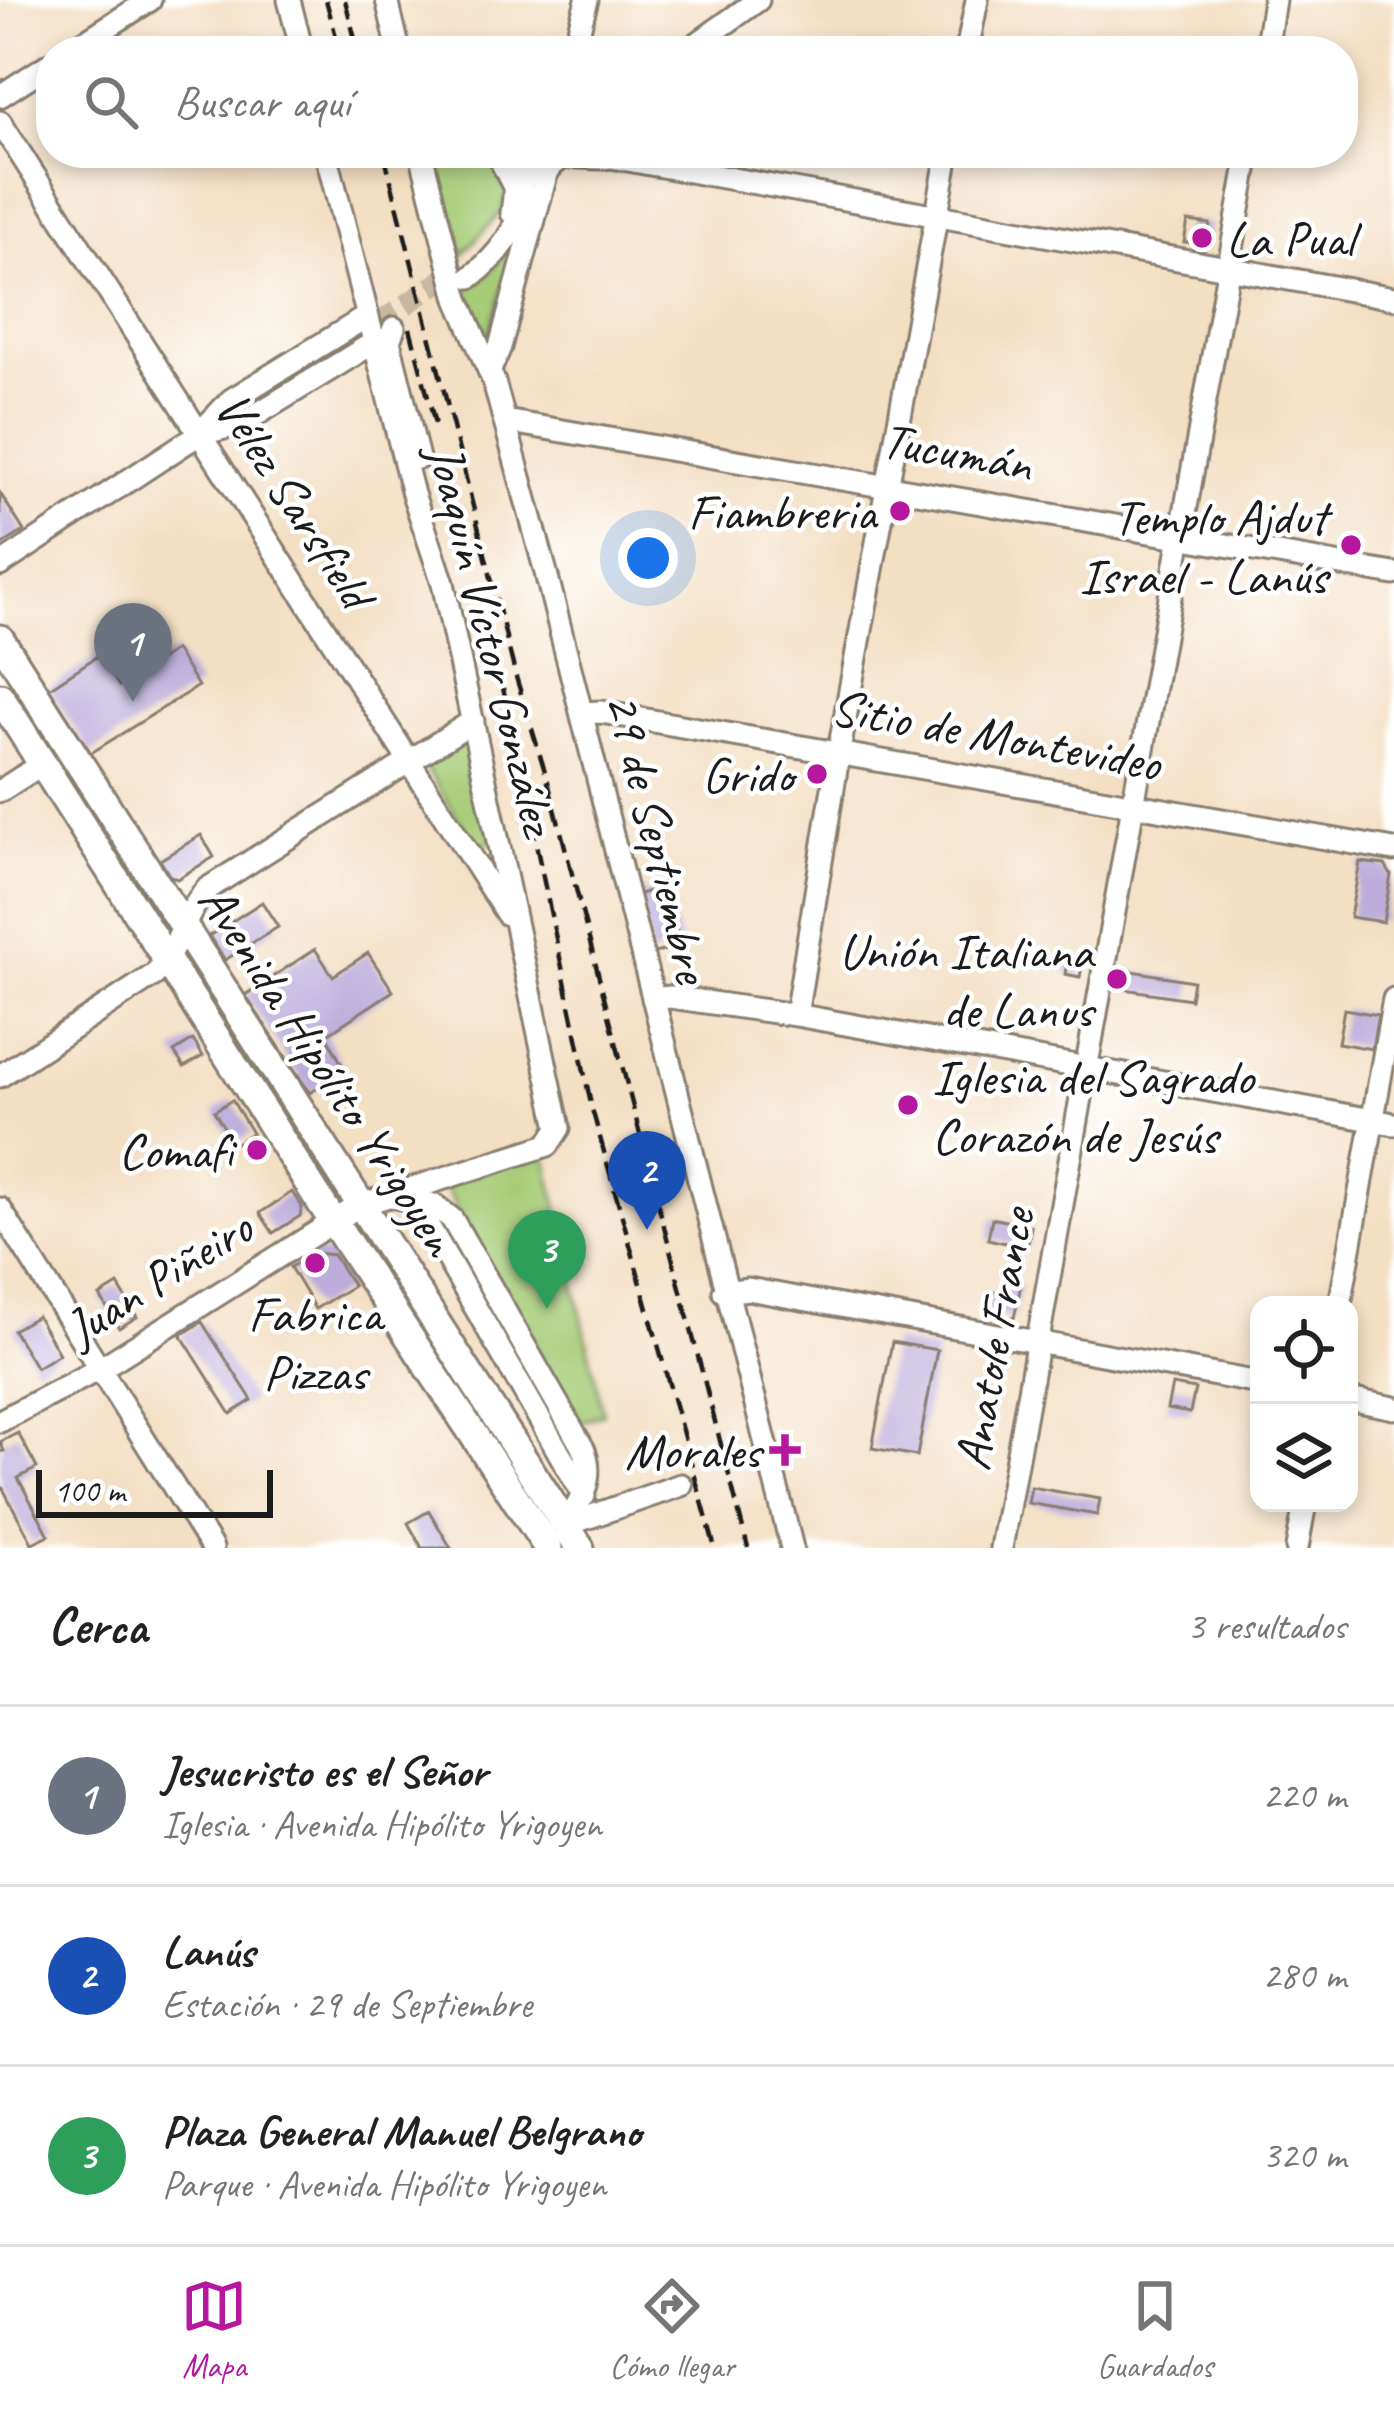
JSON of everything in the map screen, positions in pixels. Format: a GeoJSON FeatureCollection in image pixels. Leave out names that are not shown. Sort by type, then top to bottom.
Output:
{"type":"FeatureCollection","features":[{"type":"Feature","properties":{"kind":"main road","name":"Avenida Hipólito Yrigoyen"},"geometry":{"type":"LineString","coordinates":[[0,639],[181,927],[372,1200],[551,1541]]}},
{"type":"Feature","properties":{"kind":"main road","name":"Avenida Hipólito Yrigoyen"},"geometry":{"type":"LineString","coordinates":[[0,697],[333,1221],[551,1541]]}},
{"type":"Feature","properties":{"kind":"street"},"geometry":{"type":"LineString","coordinates":[[94,36],[150,0]]}},
{"type":"Feature","properties":{"kind":"street"},"geometry":{"type":"LineString","coordinates":[[289,0],[298,36]]}},
{"type":"Feature","properties":{"kind":"street"},"geometry":{"type":"LineString","coordinates":[[387,0],[395,36]]}},
{"type":"Feature","properties":{"kind":"street"},"geometry":{"type":"LineString","coordinates":[[577,36],[587,0]]}},
{"type":"Feature","properties":{"kind":"street"},"geometry":{"type":"LineString","coordinates":[[708,36],[758,0]]}},
{"type":"Feature","properties":{"kind":"street"},"geometry":{"type":"LineString","coordinates":[[970,36],[976,0]]}},
{"type":"Feature","properties":{"kind":"street"},"geometry":{"type":"LineString","coordinates":[[1268,36],[1274,0]]}},
{"type":"Feature","properties":{"kind":"street"},"geometry":{"type":"LineString","coordinates":[[0,96],[36,73]]}},
{"type":"Feature","properties":{"kind":"street","name":"Vélez Sarsfield"},"geometry":{"type":"LineString","coordinates":[[0,122],[514,924]]}},
{"type":"Feature","properties":{"kind":"street","name":"Joaquín Víctor González"},"geometry":{"type":"LineString","coordinates":[[330,168],[367,317],[364,342],[442,583],[473,721],[559,1128],[548,1145]]}},
{"type":"Feature","properties":{"kind":"street","name":"29 de Septiembre"},"geometry":{"type":"LineString","coordinates":[[424,168],[458,299],[490,370],[505,421],[792,1548]]}},
{"type":"Feature","properties":{"kind":"street"},"geometry":{"type":"LineString","coordinates":[[426,176],[429,168]]}},
{"type":"Feature","properties":{"kind":"street"},"geometry":{"type":"LineString","coordinates":[[507,168],[515,200]]}},
{"type":"Feature","properties":{"kind":"street"},"geometry":{"type":"LineString","coordinates":[[536,168],[498,236],[467,272],[501,251],[516,228],[539,168]]}},
{"type":"Feature","properties":{"kind":"street"},"geometry":{"type":"LineString","coordinates":[[490,370],[545,168]]}},
{"type":"Feature","properties":{"kind":"street"},"geometry":{"type":"LineString","coordinates":[[681,168],[1394,298]]}},
{"type":"Feature","properties":{"kind":"street"},"geometry":{"type":"LineString","coordinates":[[796,1016],[945,168]]}},
{"type":"Feature","properties":{"kind":"street","name":"Anatole France"},"geometry":{"type":"LineString","coordinates":[[1001,1548],[1246,168]]}},
{"type":"Feature","properties":{"kind":"street"},"geometry":{"type":"LineString","coordinates":[[0,565],[200,434],[230,400],[367,317]]}},
{"type":"Feature","properties":{"kind":"street"},"geometry":{"type":"LineString","coordinates":[[394,328],[389,341],[435,526],[442,583]]}},
{"type":"Feature","properties":{"kind":"street"},"geometry":{"type":"LineString","coordinates":[[200,434],[241,424],[364,342]]}},
{"type":"Feature","properties":{"kind":"street","name":"Tucumán"},"geometry":{"type":"LineString","coordinates":[[505,421],[1394,574]]}},
{"type":"Feature","properties":{"kind":"street","name":"Sitio de Montevideo"},"geometry":{"type":"LineString","coordinates":[[582,713],[601,712],[839,752],[1394,850]]}},
{"type":"Feature","properties":{"kind":"street"},"geometry":{"type":"LineString","coordinates":[[0,1076],[154,975],[207,889],[473,721]]}},
{"type":"Feature","properties":{"kind":"street"},"geometry":{"type":"LineString","coordinates":[[0,791],[42,764]]}},
{"type":"Feature","properties":{"kind":"street"},"geometry":{"type":"LineString","coordinates":[[652,1000],[670,997],[796,1016],[1383,1122]]}},
{"type":"Feature","properties":{"kind":"street"},"geometry":{"type":"LineString","coordinates":[[1342,1296],[1383,1122],[1394,998]]}},
{"type":"Feature","properties":{"kind":"street","name":"Juan Piñeiro"},"geometry":{"type":"LineString","coordinates":[[0,1421],[101,1368],[372,1200],[548,1145]]}},
{"type":"Feature","properties":{"kind":"street"},"geometry":{"type":"LineString","coordinates":[[372,1200],[414,1201],[584,1496],[551,1541]]}},
{"type":"Feature","properties":{"kind":"street"},"geometry":{"type":"LineString","coordinates":[[0,1209],[212,1548]]}},
{"type":"Feature","properties":{"kind":"street"},"geometry":{"type":"LineString","coordinates":[[724,1292],[748,1289],[1250,1381]]}},
{"type":"Feature","properties":{"kind":"street"},"geometry":{"type":"LineString","coordinates":[[1358,1401],[1394,1408]]}},
{"type":"Feature","properties":{"kind":"street"},"geometry":{"type":"LineString","coordinates":[[551,1541],[681,1485]]}},
{"type":"Feature","properties":{"kind":"street"},"geometry":{"type":"LineString","coordinates":[[1297,1548],[1303,1512]]}},
{"type":"Feature","properties":{"kind":"green space"},"geometry":{"type":"Polygon","coordinates":[[[442,168],[497,168],[507,192],[502,211],[462,255],[442,168]]]}},
{"type":"Feature","properties":{"kind":"green space"},"geometry":{"type":"Polygon","coordinates":[[[518,240],[485,347],[465,289],[487,275],[518,240]]]}},
{"type":"Feature","properties":{"kind":"green space"},"geometry":{"type":"Polygon","coordinates":[[[468,733],[492,841],[477,849],[422,762],[468,733]]]}},
{"type":"Feature","properties":{"kind":"green space"},"geometry":{"type":"Polygon","coordinates":[[[545,1151],[603,1413],[578,1423],[442,1183],[545,1151]]]}},
{"type":"Feature","properties":{"kind":"building"},"geometry":{"type":"Polygon","coordinates":[[[1188,221],[1210,224],[1201,244],[1184,242],[1188,221]]]}},
{"type":"Feature","properties":{"kind":"building"},"geometry":{"type":"Polygon","coordinates":[[[0,493],[24,531],[0,546],[0,493]]]}},
{"type":"Feature","properties":{"kind":"building"},"geometry":{"type":"Polygon","coordinates":[[[175,650],[198,686],[91,753],[49,688],[99,655],[119,686],[175,650]]]}},
{"type":"Feature","properties":{"kind":"building"},"geometry":{"type":"Polygon","coordinates":[[[201,835],[214,857],[177,879],[169,875],[160,860],[201,835]]]}},
{"type":"Feature","properties":{"kind":"building"},"geometry":{"type":"Polygon","coordinates":[[[1360,862],[1385,865],[1391,875],[1383,922],[1350,917],[1360,862]]]}},
{"type":"Feature","properties":{"kind":"building"},"geometry":{"type":"Polygon","coordinates":[[[659,888],[681,946],[651,954],[637,895],[659,888]]]}},
{"type":"Feature","properties":{"kind":"building"},"geometry":{"type":"Polygon","coordinates":[[[262,902],[278,927],[225,960],[209,936],[262,902]]]}},
{"type":"Feature","properties":{"kind":"building"},"geometry":{"type":"Polygon","coordinates":[[[315,949],[333,976],[368,953],[393,991],[326,1035],[345,1070],[310,1093],[245,995],[315,949]]]}},
{"type":"Feature","properties":{"kind":"building"},"geometry":{"type":"Polygon","coordinates":[[[1068,958],[1083,961],[1080,977],[1065,974],[1068,958]]]}},
{"type":"Feature","properties":{"kind":"building"},"geometry":{"type":"Polygon","coordinates":[[[1114,968],[1193,981],[1190,999],[1111,987],[1114,968]]]}},
{"type":"Feature","properties":{"kind":"building"},"geometry":{"type":"Polygon","coordinates":[[[1344,1009],[1378,1015],[1372,1049],[1338,1043],[1344,1009]]]}},
{"type":"Feature","properties":{"kind":"building"},"geometry":{"type":"Polygon","coordinates":[[[193,1040],[203,1056],[184,1067],[174,1052],[193,1040]]]}},
{"type":"Feature","properties":{"kind":"building"},"geometry":{"type":"Polygon","coordinates":[[[232,1100],[252,1133],[234,1144],[214,1111],[232,1100]]]}},
{"type":"Feature","properties":{"kind":"building"},"geometry":{"type":"Polygon","coordinates":[[[292,1192],[302,1207],[300,1216],[273,1233],[260,1213],[292,1192]]]}},
{"type":"Feature","properties":{"kind":"building"},"geometry":{"type":"Polygon","coordinates":[[[992,1218],[1031,1227],[1027,1248],[988,1239],[992,1218]]]}},
{"type":"Feature","properties":{"kind":"building"},"geometry":{"type":"Polygon","coordinates":[[[317,1253],[333,1255],[353,1286],[315,1309],[290,1267],[317,1253]]]}},
{"type":"Feature","properties":{"kind":"building"},"geometry":{"type":"Polygon","coordinates":[[[1007,1282],[1021,1285],[1014,1318],[987,1313],[991,1292],[1005,1294],[1007,1282]]]}},
{"type":"Feature","properties":{"kind":"building"},"geometry":{"type":"Polygon","coordinates":[[[118,1285],[137,1317],[119,1328],[100,1296],[118,1285]]]}},
{"type":"Feature","properties":{"kind":"building"},"geometry":{"type":"Polygon","coordinates":[[[37,1316],[59,1354],[36,1368],[13,1330],[37,1316]]]}},
{"type":"Feature","properties":{"kind":"building"},"geometry":{"type":"Polygon","coordinates":[[[202,1322],[252,1400],[231,1414],[181,1335],[202,1322]]]}},
{"type":"Feature","properties":{"kind":"building"},"geometry":{"type":"Polygon","coordinates":[[[892,1342],[937,1350],[917,1456],[872,1448],[892,1342]]]}},
{"type":"Feature","properties":{"kind":"building"},"geometry":{"type":"Polygon","coordinates":[[[1172,1385],[1195,1389],[1190,1413],[1167,1409],[1172,1385]]]}},
{"type":"Feature","properties":{"kind":"building"},"geometry":{"type":"Polygon","coordinates":[[[18,1433],[37,1468],[18,1478],[49,1535],[32,1543],[0,1483],[0,1452],[4,1451],[0,1442],[18,1433]]]}},
{"type":"Feature","properties":{"kind":"building"},"geometry":{"type":"Polygon","coordinates":[[[1031,1487],[1100,1499],[1097,1515],[1028,1503],[1031,1487]]]}},
{"type":"Feature","properties":{"kind":"building"},"geometry":{"type":"Polygon","coordinates":[[[429,1511],[451,1548],[422,1548],[408,1523],[429,1511]]]}},
{"type":"Feature","properties":{"kind":"tunnel"},"geometry":{"type":"LineString","coordinates":[[354,340],[463,266]]}},
{"type":"Feature","properties":{"kind":"railway"},"geometry":{"type":"LineString","coordinates":[[326,0],[336,36]]}},
{"type":"Feature","properties":{"kind":"railway"},"geometry":{"type":"LineString","coordinates":[[345,0],[354,36]]}},
{"type":"Feature","properties":{"kind":"railway"},"geometry":{"type":"LineString","coordinates":[[388,168],[516,677],[547,778],[748,1548]]}},
{"type":"Feature","properties":{"kind":"railway"},"geometry":{"type":"LineString","coordinates":[[410,328],[437,432]]}},
{"type":"Feature","properties":{"kind":"railway"},"geometry":{"type":"LineString","coordinates":[[503,688],[592,1109],[715,1548]]}},
{"type":"Feature","properties":{"kind":"place","name":"La Pual"},"geometry":{"type":"Point","coordinates":[1202,238]}},
{"type":"Feature","properties":{"kind":"place","name":"Fiambreria"},"geometry":{"type":"Point","coordinates":[900,511]}},
{"type":"Feature","properties":{"kind":"place","name":"Templo Ajdut Israel - Lanús"},"geometry":{"type":"Point","coordinates":[1351,545]}},
{"type":"Feature","properties":{"kind":"place","name":"Jesucristo es el Señor"},"geometry":{"type":"Point","coordinates":[133,702]}},
{"type":"Feature","properties":{"kind":"place","name":"Grido"},"geometry":{"type":"Point","coordinates":[817,774]}},
{"type":"Feature","properties":{"kind":"place","name":"Unión Italiana de Lanus"},"geometry":{"type":"Point","coordinates":[1117,979]}},
{"type":"Feature","properties":{"kind":"place","name":"Iglesia del Sagrado Corazón de Jesús"},"geometry":{"type":"Point","coordinates":[908,1105]}},
{"type":"Feature","properties":{"kind":"place","name":"Comafi"},"geometry":{"type":"Point","coordinates":[257,1150]}},
{"type":"Feature","properties":{"kind":"place","name":"Lanús"},"geometry":{"type":"Point","coordinates":[647,1230]}},
{"type":"Feature","properties":{"kind":"place","name":"Fabrica Pizzas"},"geometry":{"type":"Point","coordinates":[315,1263]}},
{"type":"Feature","properties":{"kind":"place","name":"Plaza General Manuel Belgrano"},"geometry":{"type":"Point","coordinates":[547,1309]}},
{"type":"Feature","properties":{"kind":"place","name":"Morales"},"geometry":{"type":"Point","coordinates":[785,1450]}}]}
